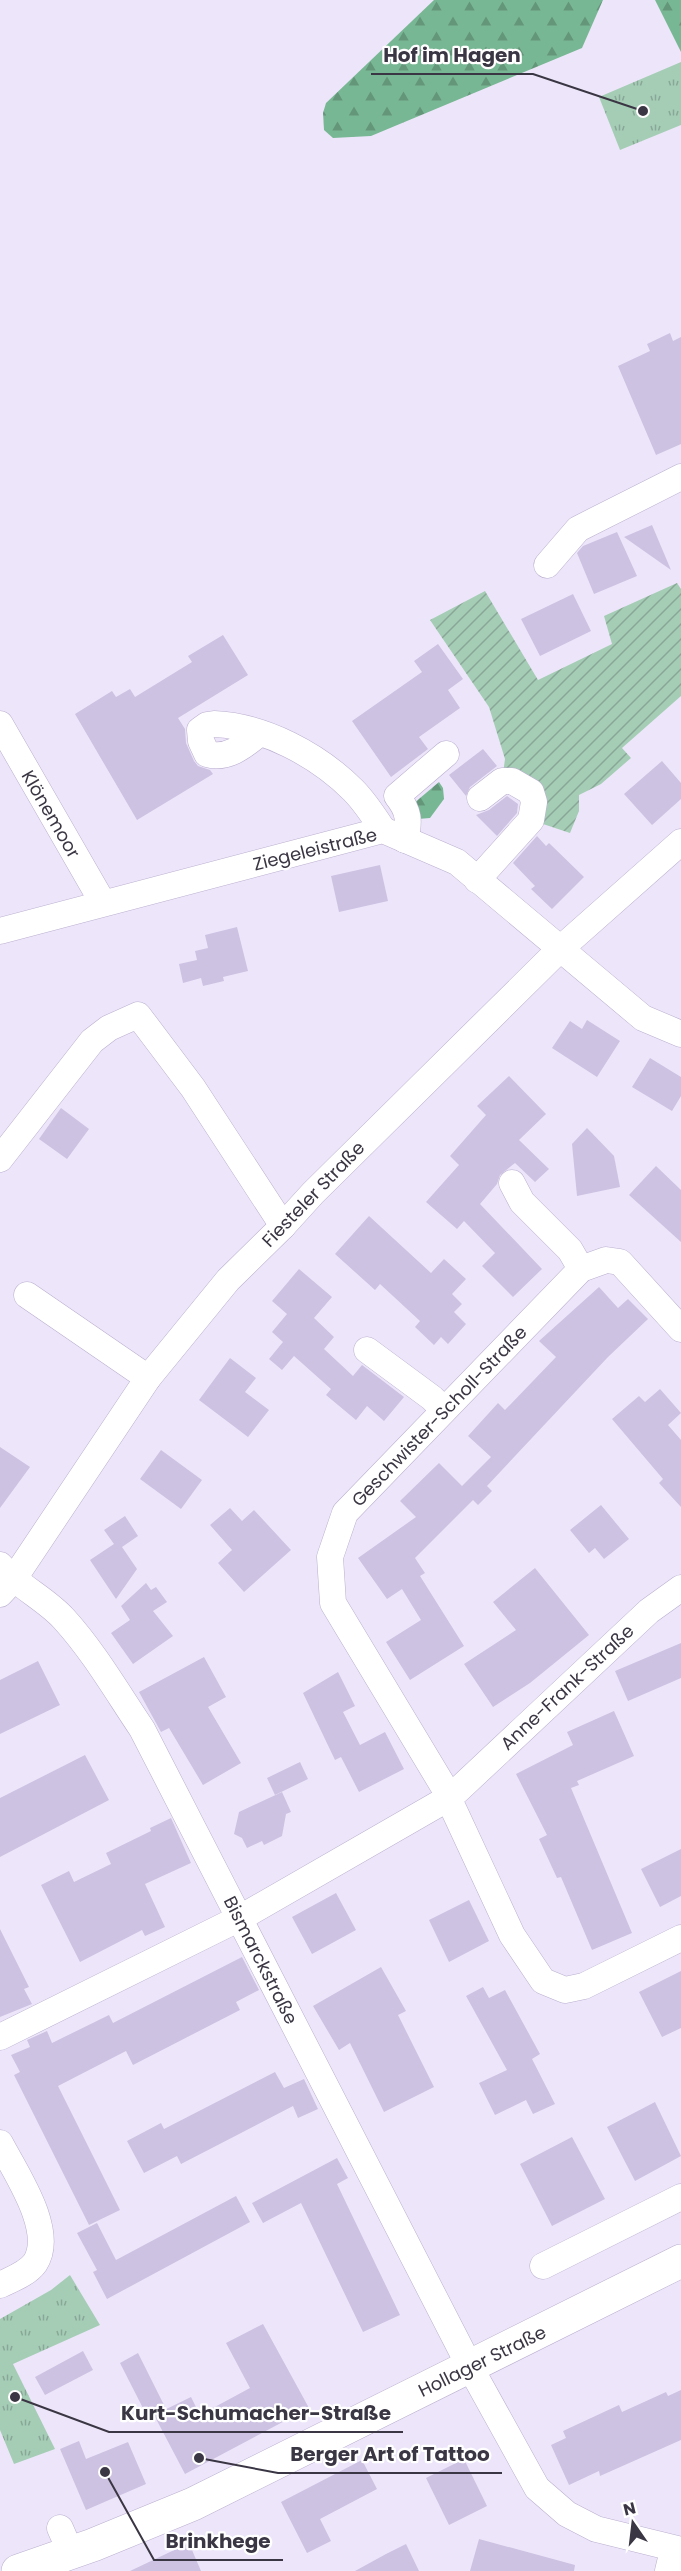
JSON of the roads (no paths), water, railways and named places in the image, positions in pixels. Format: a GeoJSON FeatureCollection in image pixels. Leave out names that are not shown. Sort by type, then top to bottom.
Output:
{"type":"FeatureCollection","features":[{"type":"Feature","properties":{"kind":"main road","name":"Hollager Straße"},"geometry":{"type":"LineString","coordinates":[[18,2571],[66,2540],[193,2504],[681,2261]]}},
{"type":"Feature","properties":{"kind":"street"},"geometry":{"type":"LineString","coordinates":[[547,565],[578,529],[681,477]]}},
{"type":"Feature","properties":{"kind":"street","name":"Klönemoor"},"geometry":{"type":"LineString","coordinates":[[0,724],[103,903]]}},
{"type":"Feature","properties":{"kind":"street"},"geometry":{"type":"LineString","coordinates":[[260,733],[300,751],[336,774],[394,835],[410,822],[405,806],[397,796],[446,754]]}},
{"type":"Feature","properties":{"kind":"street"},"geometry":{"type":"LineString","coordinates":[[477,880],[531,820],[534,802],[531,792],[512,781],[501,781],[480,798]]}},
{"type":"Feature","properties":{"kind":"street","name":"Ziegeleistraße"},"geometry":{"type":"LineString","coordinates":[[0,931],[103,903],[394,835],[457,862],[559,950],[643,1018],[681,1034]]}},
{"type":"Feature","properties":{"kind":"street","name":"Fiesteler Straße"},"geometry":{"type":"LineString","coordinates":[[4,1580],[148,1378],[228,1280],[283,1226],[321,1184],[559,950],[681,842]]}},
{"type":"Feature","properties":{"kind":"street"},"geometry":{"type":"LineString","coordinates":[[0,1159],[92,1041],[109,1028],[138,1015],[193,1088],[283,1226]]}},
{"type":"Feature","properties":{"kind":"street"},"geometry":{"type":"LineString","coordinates":[[512,1183],[522,1202],[570,1250],[581,1269]]}},
{"type":"Feature","properties":{"kind":"street","name":"Geschwister-Scholl-Straße"},"geometry":{"type":"LineString","coordinates":[[681,1329],[620,1262],[606,1260],[581,1269],[345,1514],[330,1557],[333,1603],[449,1798],[512,1935],[543,1981],[565,1990],[584,1986],[681,1938]]}},
{"type":"Feature","properties":{"kind":"street"},"geometry":{"type":"LineString","coordinates":[[27,1295],[148,1378]]}},
{"type":"Feature","properties":{"kind":"street"},"geometry":{"type":"LineString","coordinates":[[367,1350],[432,1398],[444,1410]]}},
{"type":"Feature","properties":{"kind":"street","name":"Bismarckstraße"},"geometry":{"type":"LineString","coordinates":[[4,1580],[63,1618],[108,1677],[142,1729],[471,2367],[537,2488],[567,2514],[596,2529],[674,2557]]}},
{"type":"Feature","properties":{"kind":"street","name":"Anne-Frank-Straße"},"geometry":{"type":"LineString","coordinates":[[0,2037],[240,1918],[449,1798],[649,1611],[681,1588]]}},
{"type":"Feature","properties":{"kind":"street"},"geometry":{"type":"LineString","coordinates":[[0,2143],[39,2223],[41,2246],[35,2262],[26,2272],[0,2285]]}},
{"type":"Feature","properties":{"kind":"street"},"geometry":{"type":"LineString","coordinates":[[543,2266],[681,2197]]}},
{"type":"Feature","properties":{"kind":"place","name":"Hof im Hagen"},"geometry":{"type":"Point","coordinates":[643,111]}},
{"type":"Feature","properties":{"kind":"place","name":"Kurt-Schumacher-Straße"},"geometry":{"type":"Point","coordinates":[15,2397]}},
{"type":"Feature","properties":{"kind":"place","name":"Berger Art of Tattoo"},"geometry":{"type":"Point","coordinates":[199,2458]}},
{"type":"Feature","properties":{"kind":"place","name":"Brinkhege"},"geometry":{"type":"Point","coordinates":[105,2472]}}]}
